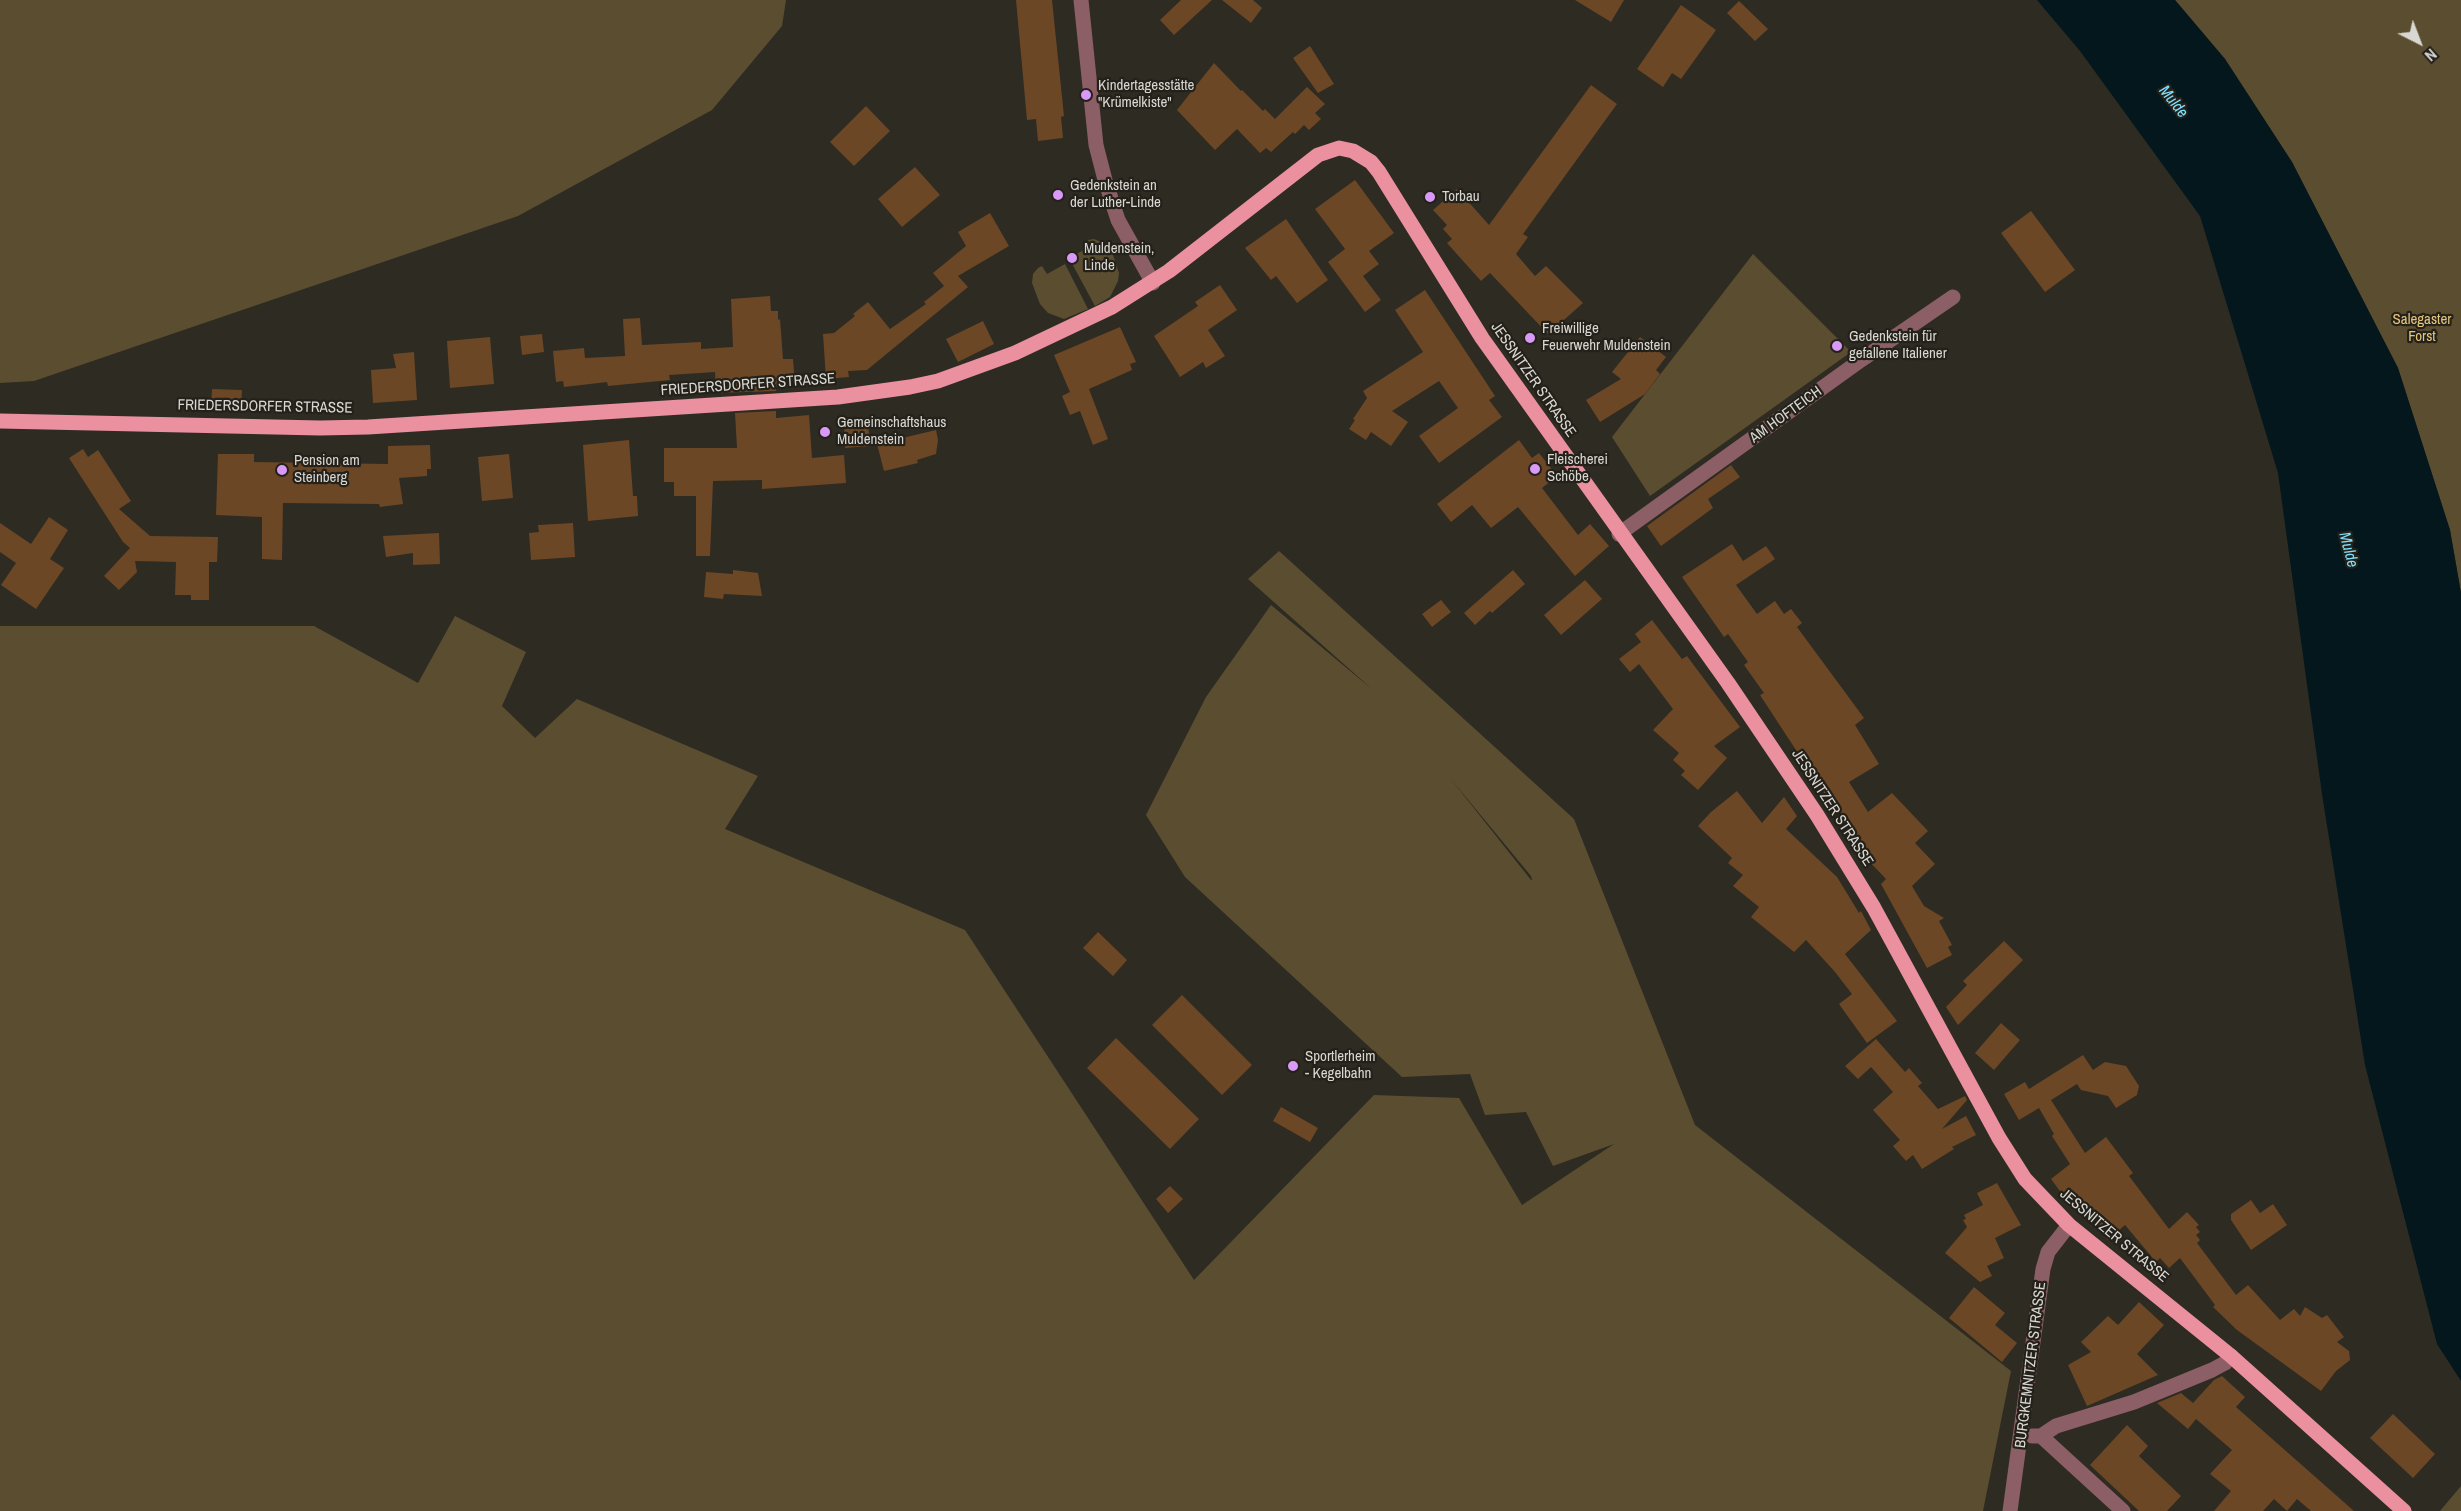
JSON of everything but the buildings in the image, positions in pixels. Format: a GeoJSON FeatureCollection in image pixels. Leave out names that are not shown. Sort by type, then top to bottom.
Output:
{"type":"FeatureCollection","features":[{"type":"Feature","properties":{"kind":"main road","name":"FRIEDERSDORFER STRASSE"},"geometry":{"type":"LineString","coordinates":[[0,421],[291,428],[368,427],[575,416],[887,392],[938,381],[1015,353],[1095,316],[1152,283],[1318,155],[1339,148],[1353,151]]}},
{"type":"Feature","properties":{"kind":"main road","name":"JESSNITZER STRASSE"},"geometry":{"type":"LineString","coordinates":[[1353,151],[1371,162],[1379,172],[1482,338],[1619,534],[1728,683],[1817,815],[1874,908],[2015,1164],[2037,1193],[2069,1225],[2231,1356],[2404,1511]]}},
{"type":"Feature","properties":{"kind":"street"},"geometry":{"type":"LineString","coordinates":[[1082,0],[1096,145],[1118,220],[1152,283]]}},
{"type":"Feature","properties":{"kind":"street","name":"AM HOFTEICH"},"geometry":{"type":"LineString","coordinates":[[1619,534],[1861,360],[1953,297]]}},
{"type":"Feature","properties":{"kind":"street","name":"BURGKEMNITZER STRASSE"},"geometry":{"type":"LineString","coordinates":[[2010,1511],[2043,1269],[2048,1252],[2069,1225]]}},
{"type":"Feature","properties":{"kind":"street"},"geometry":{"type":"LineString","coordinates":[[2022,1436],[2041,1436],[2056,1426],[2134,1402],[2212,1370],[2225,1363],[2231,1356]]}},
{"type":"Feature","properties":{"kind":"street"},"geometry":{"type":"LineString","coordinates":[[2041,1436],[2123,1511]]}},
{"type":"Feature","properties":{"kind":"green space"},"geometry":{"type":"Polygon","coordinates":[[[0,0],[786,0],[782,26],[712,110],[518,216],[34,381],[0,383],[0,0]]]}},
{"type":"Feature","properties":{"kind":"green space","name":"Salegaster Forst"},"geometry":{"type":"Polygon","coordinates":[[[2175,0],[2461,0],[2461,593],[2450,530],[2398,368],[2292,162],[2225,59],[2175,0]]]}},
{"type":"Feature","properties":{"kind":"green space"},"geometry":{"type":"Polygon","coordinates":[[[1094,239],[1108,245],[1111,249],[1119,273],[1118,281],[1110,297],[1095,306],[1069,258],[1091,246],[1088,240],[1094,239]]]}},
{"type":"Feature","properties":{"kind":"green space"},"geometry":{"type":"Polygon","coordinates":[[[1753,254],[1851,352],[1650,496],[1612,437],[1753,254]]]}},
{"type":"Feature","properties":{"kind":"green space"},"geometry":{"type":"Polygon","coordinates":[[[1065,264],[1088,309],[1064,319],[1048,313],[1040,304],[1032,283],[1033,274],[1038,268],[1042,266],[1047,274],[1065,264]]]}},
{"type":"Feature","properties":{"kind":"green space"},"geometry":{"type":"Polygon","coordinates":[[[1279,551],[1574,819],[1695,1125],[2011,1371],[1983,1511],[0,1511],[0,626],[314,626],[418,683],[455,616],[526,652],[502,706],[535,738],[577,699],[758,776],[725,829],[965,930],[1194,1280],[1374,1095],[1459,1098],[1522,1205],[1614,1144],[1553,1166],[1526,1112],[1485,1115],[1470,1074],[1402,1077],[1185,877],[1146,815],[1206,697],[1271,605],[1373,690],[1248,579],[1279,551]],[[1450,778],[1532,880],[1531,876],[1450,778]]]}},
{"type":"Feature","properties":{"kind":"green space"},"geometry":{"type":"Polygon","coordinates":[[[2461,1486],[2461,1511],[2440,1511],[2461,1486]]]}},
{"type":"Feature","properties":{"kind":"water","name":"Mulde"},"geometry":{"type":"Polygon","coordinates":[[[2037,0],[2175,0],[2225,59],[2292,162],[2398,368],[2450,530],[2461,593],[2461,1381],[2437,1344],[2365,1065],[2322,794],[2278,473],[2200,216],[2080,51],[2037,0]]]}},
{"type":"Feature","properties":{"kind":"place","name":"Kindertagesstätte \"Krümelkiste\""},"geometry":{"type":"Point","coordinates":[1086,95]}},
{"type":"Feature","properties":{"kind":"place","name":"Gedenkstein an der Luther-Linde"},"geometry":{"type":"Point","coordinates":[1058,195]}},
{"type":"Feature","properties":{"kind":"place","name":"Torbau"},"geometry":{"type":"Point","coordinates":[1430,197]}},
{"type":"Feature","properties":{"kind":"place","name":"Muldenstein, Linde"},"geometry":{"type":"Point","coordinates":[1072,258]}},
{"type":"Feature","properties":{"kind":"place","name":"Freiwillige Feuerwehr Muldenstein"},"geometry":{"type":"Point","coordinates":[1530,338]}},
{"type":"Feature","properties":{"kind":"place","name":"Gedenkstein für gefallene Italiener"},"geometry":{"type":"Point","coordinates":[1837,346]}},
{"type":"Feature","properties":{"kind":"place","name":"Gemeinschaftshaus Muldenstein"},"geometry":{"type":"Point","coordinates":[825,432]}},
{"type":"Feature","properties":{"kind":"place","name":"Fleischerei Schöbe"},"geometry":{"type":"Point","coordinates":[1535,469]}},
{"type":"Feature","properties":{"kind":"place","name":"Pension am Steinberg"},"geometry":{"type":"Point","coordinates":[282,470]}},
{"type":"Feature","properties":{"kind":"place","name":"Sportlerheim - Kegelbahn"},"geometry":{"type":"Point","coordinates":[1293,1066]}}]}
